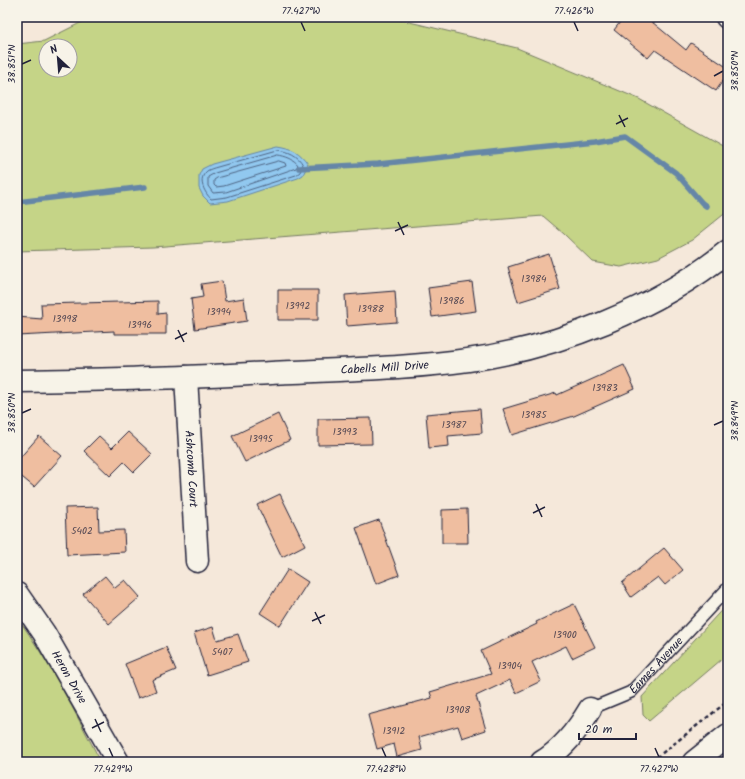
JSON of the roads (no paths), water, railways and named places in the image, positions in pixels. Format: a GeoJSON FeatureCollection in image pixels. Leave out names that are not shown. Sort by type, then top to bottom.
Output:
{"type":"FeatureCollection","features":[{"type":"Feature","properties":{"kind":"main road","name":"Cabells Mill Drive"},"geometry":{"type":"LineString","coordinates":[[17,382],[186,377],[398,367],[468,360],[504,354],[544,344],[604,323],[664,294],[693,276],[728,251]]}},
{"type":"Feature","properties":{"kind":"main road","name":"Ashcomb Court"},"geometry":{"type":"LineString","coordinates":[[186,377],[197,561]]}},
{"type":"Feature","properties":{"kind":"main road","name":"Heron Drive"},"geometry":{"type":"LineString","coordinates":[[17,594],[44,634],[118,762]]}},
{"type":"Feature","properties":{"kind":"main road","name":"Eames Avenue"},"geometry":{"type":"LineString","coordinates":[[542,762],[559,750],[569,740],[590,709]]}},
{"type":"Feature","properties":{"kind":"main road"},"geometry":{"type":"LineString","coordinates":[[694,762],[728,735]]}},
{"type":"Feature","properties":{"kind":"lane","name":"Eames Avenue"},"geometry":{"type":"LineString","coordinates":[[590,709],[631,692],[728,588]]}},
{"type":"Feature","properties":{"kind":"water"},"geometry":{"type":"Polygon","coordinates":[[[278,146],[295,151],[302,156],[308,164],[303,175],[228,201],[210,203],[203,196],[199,188],[199,175],[202,169],[212,164],[278,146]]]}},
{"type":"Feature","properties":{"kind":"waterway"},"geometry":{"type":"LineString","coordinates":[[299,168],[378,164],[595,141],[625,136],[676,173],[706,206]]}},
{"type":"Feature","properties":{"kind":"waterway"},"geometry":{"type":"LineString","coordinates":[[17,202],[145,187]]}}]}
